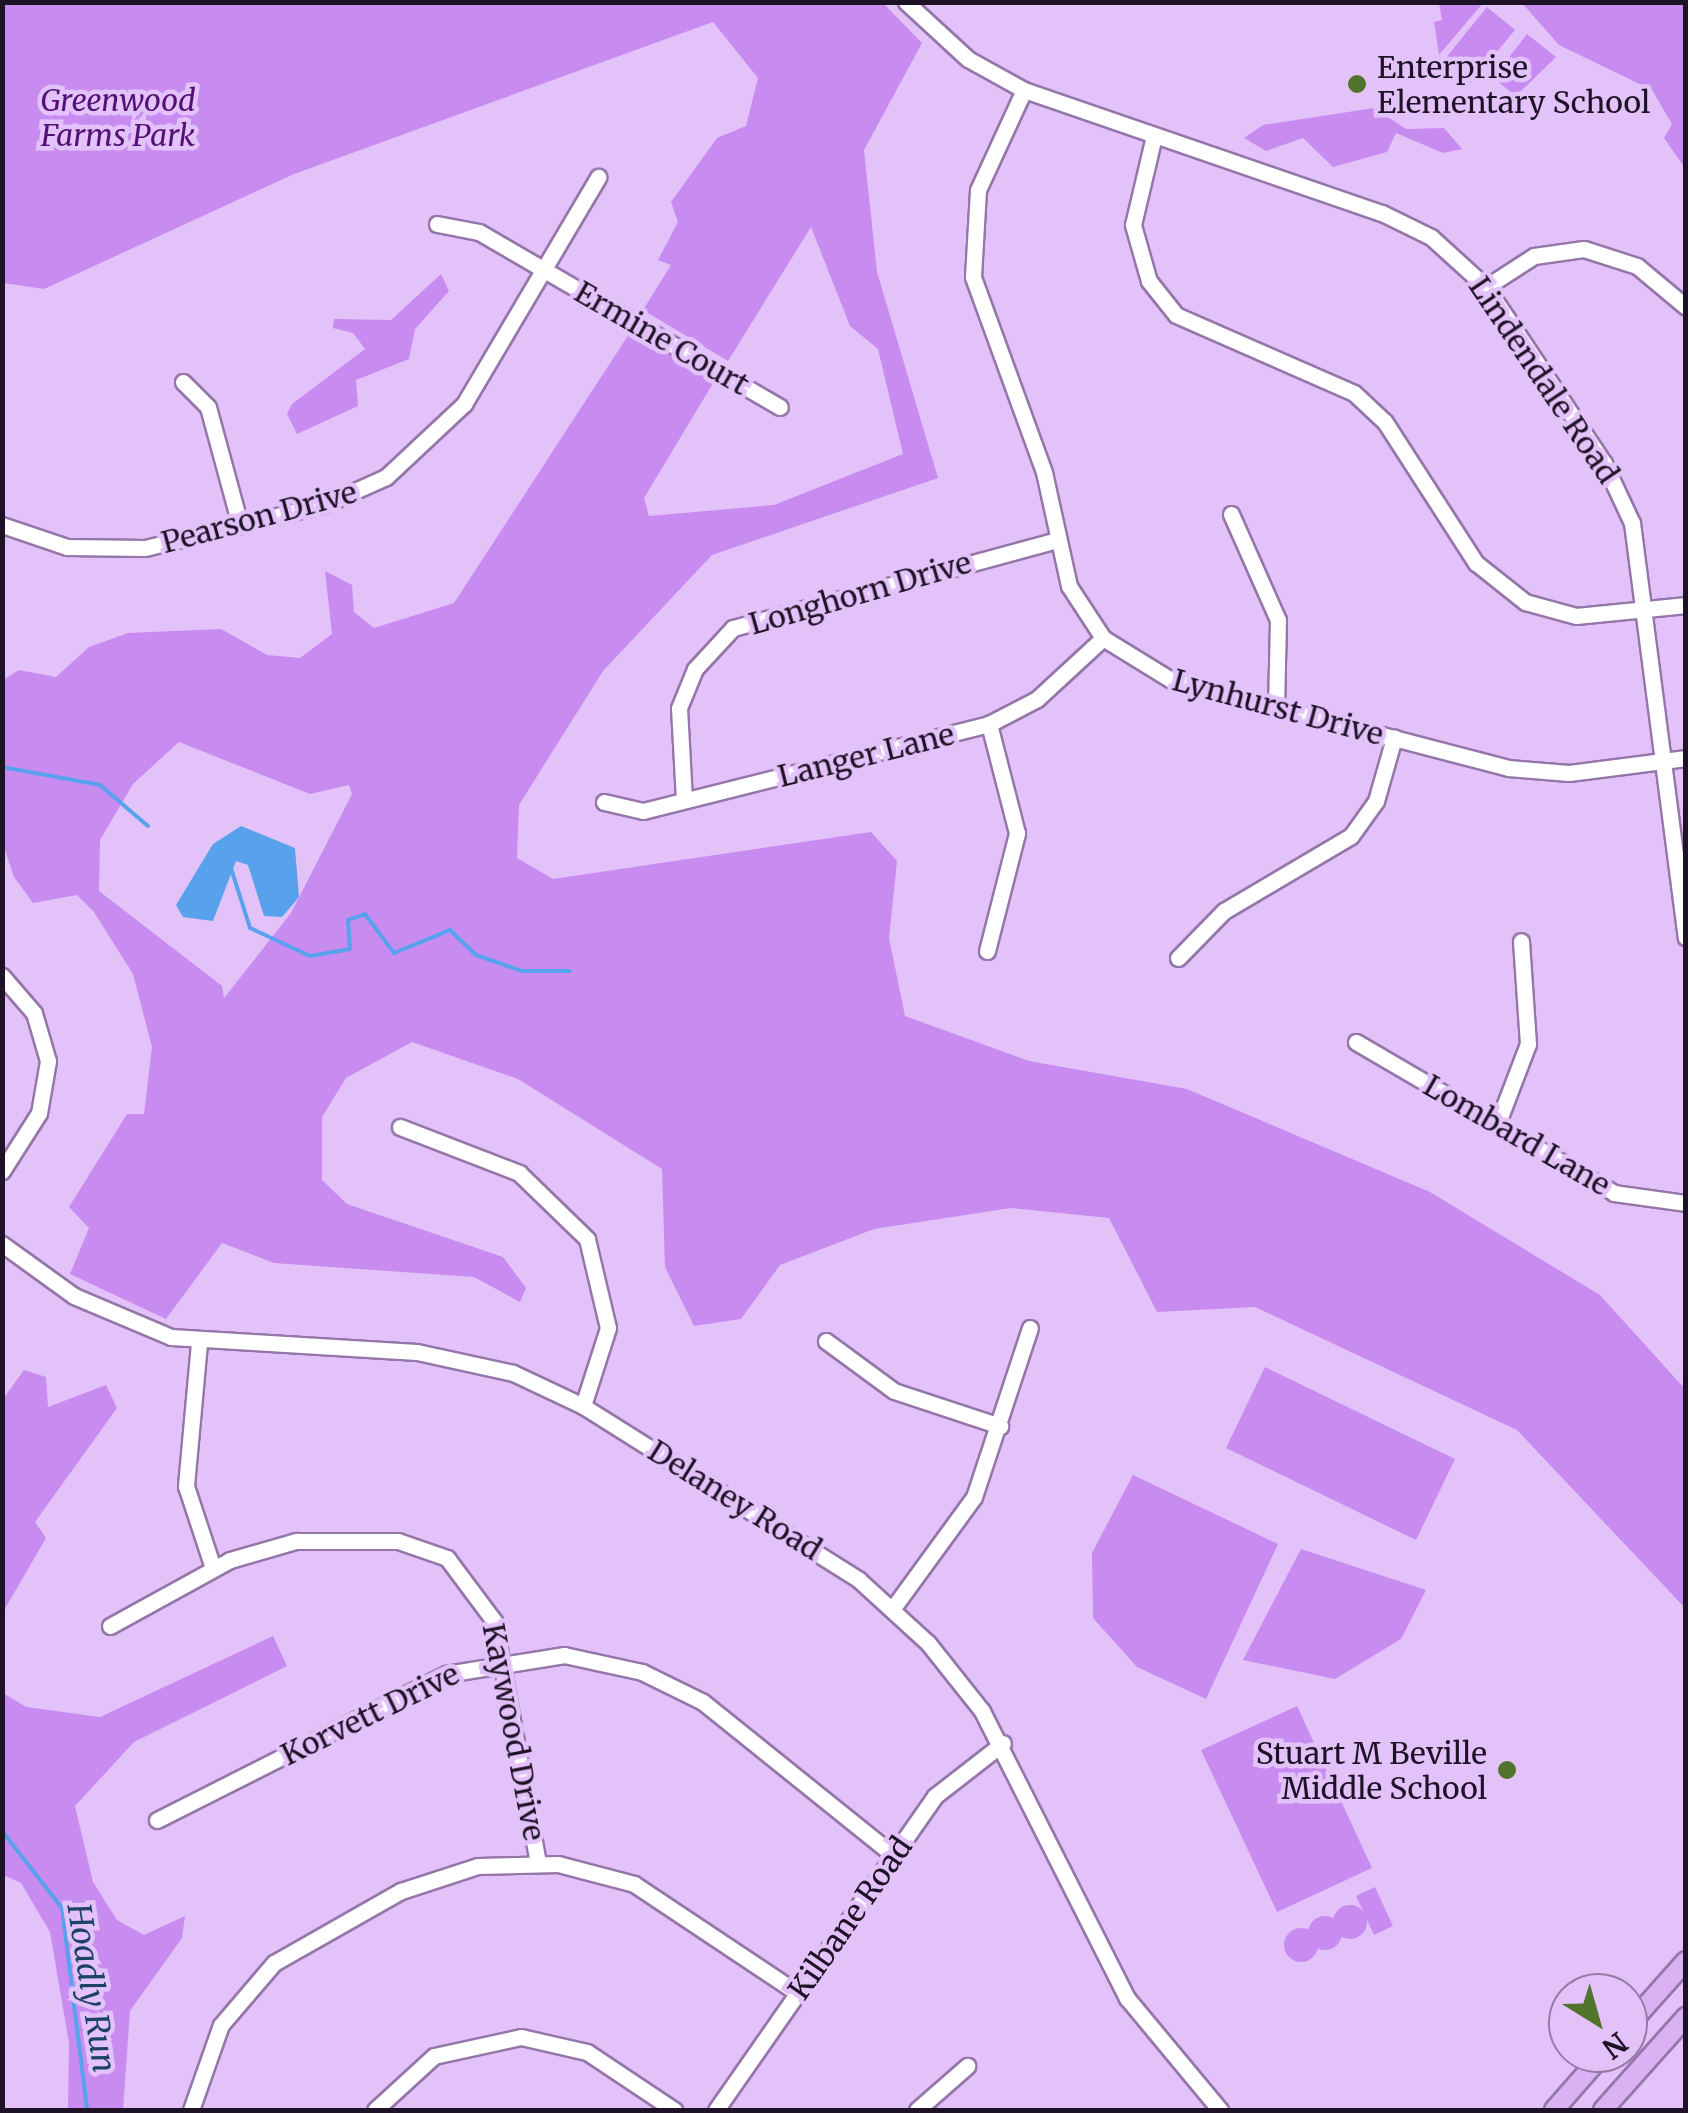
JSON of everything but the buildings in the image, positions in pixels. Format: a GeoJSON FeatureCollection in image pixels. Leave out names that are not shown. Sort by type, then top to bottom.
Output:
{"type":"FeatureCollection","features":[{"type":"Feature","properties":{"kind":"main road"},"geometry":{"type":"LineString","coordinates":[[1648,2004],[1686,1962]]}},
{"type":"Feature","properties":{"kind":"main road"},"geometry":{"type":"LineString","coordinates":[[1603,2110],[1686,2017]]}},
{"type":"Feature","properties":{"kind":"main road"},"geometry":{"type":"LineString","coordinates":[[1554,2110],[1586,2073]]}},
{"type":"Feature","properties":{"kind":"street","name":"Lindendale Road"},"geometry":{"type":"LineString","coordinates":[[906,2],[968,59],[1024,90],[1382,212],[1432,237],[1486,286],[1616,486],[1646,610],[1686,937]]}},
{"type":"Feature","properties":{"kind":"street","name":"Lynhurst Drive"},"geometry":{"type":"LineString","coordinates":[[1024,90],[978,190],[970,256],[1044,472],[1069,586],[1103,638],[1154,673],[1394,738],[1545,772],[1686,758]]}},
{"type":"Feature","properties":{"kind":"street"},"geometry":{"type":"LineString","coordinates":[[1154,136],[1133,225],[1149,281],[1176,315],[1362,400],[1476,563],[1507,591],[1576,616],[1686,605]]}},
{"type":"Feature","properties":{"kind":"street","name":"Pearson Drive"},"geometry":{"type":"LineString","coordinates":[[2,525],[115,552],[347,497],[416,457],[464,404],[598,177]]}},
{"type":"Feature","properties":{"kind":"street","name":"Ermine Court"},"geometry":{"type":"LineString","coordinates":[[437,224],[479,232],[780,406]]}},
{"type":"Feature","properties":{"kind":"street"},"geometry":{"type":"LineString","coordinates":[[1486,286],[1534,256],[1584,248],[1637,266],[1686,307]]}},
{"type":"Feature","properties":{"kind":"street"},"geometry":{"type":"LineString","coordinates":[[183,382],[208,407],[240,525]]}},
{"type":"Feature","properties":{"kind":"street"},"geometry":{"type":"LineString","coordinates":[[1230,514],[1278,620],[1276,707]]}},
{"type":"Feature","properties":{"kind":"street","name":"Longhorn Drive"},"geometry":{"type":"LineString","coordinates":[[684,800],[680,708],[695,670],[734,628],[1057,540]]}},
{"type":"Feature","properties":{"kind":"street","name":"Langer Lane"},"geometry":{"type":"LineString","coordinates":[[604,802],[643,811],[989,724],[1037,699],[1103,638]]}},
{"type":"Feature","properties":{"kind":"street"},"geometry":{"type":"LineString","coordinates":[[987,952],[1017,833],[989,724]]}},
{"type":"Feature","properties":{"kind":"street"},"geometry":{"type":"LineString","coordinates":[[1178,958],[1224,910],[1352,836],[1376,801],[1394,738]]}},
{"type":"Feature","properties":{"kind":"street"},"geometry":{"type":"LineString","coordinates":[[1497,1125],[1528,1044],[1521,940]]}},
{"type":"Feature","properties":{"kind":"street"},"geometry":{"type":"LineString","coordinates":[[2,976],[34,1013],[48,1061],[39,1113],[2,1171]]}},
{"type":"Feature","properties":{"kind":"street","name":"Lombard Lane"},"geometry":{"type":"LineString","coordinates":[[1356,1042],[1614,1193],[1686,1203]]}},
{"type":"Feature","properties":{"kind":"street"},"geometry":{"type":"LineString","coordinates":[[400,1127],[518,1173],[587,1239],[608,1328],[583,1406]]}},
{"type":"Feature","properties":{"kind":"street","name":"Delaney Road"},"geometry":{"type":"LineString","coordinates":[[2,1244],[100,1310],[199,1343],[444,1356],[583,1406],[893,1608],[1002,1743],[1112,1973],[1220,2110]]}},
{"type":"Feature","properties":{"kind":"street"},"geometry":{"type":"LineString","coordinates":[[893,1608],[962,1520],[1000,1426],[1030,1328]]}},
{"type":"Feature","properties":{"kind":"street"},"geometry":{"type":"LineString","coordinates":[[826,1341],[894,1391],[1000,1426]]}},
{"type":"Feature","properties":{"kind":"street"},"geometry":{"type":"LineString","coordinates":[[199,1343],[186,1486],[214,1568]]}},
{"type":"Feature","properties":{"kind":"street","name":"Kaywood Drive"},"geometry":{"type":"LineString","coordinates":[[110,1626],[214,1568],[296,1540],[420,1546],[482,1594],[500,1658],[538,1862]]}},
{"type":"Feature","properties":{"kind":"street","name":"Korvett Drive"},"geometry":{"type":"LineString","coordinates":[[157,1820],[413,1688],[500,1658],[587,1657],[674,1686],[756,1739],[893,1855]]}},
{"type":"Feature","properties":{"kind":"street","name":"Kilbane Road"},"geometry":{"type":"LineString","coordinates":[[716,2110],[949,1780],[1002,1743]]}},
{"type":"Feature","properties":{"kind":"street"},"geometry":{"type":"LineString","coordinates":[[191,2110],[221,2025],[296,1946],[422,1882],[538,1862],[634,1884],[798,1994]]}},
{"type":"Feature","properties":{"kind":"street"},"geometry":{"type":"LineString","coordinates":[[375,2110],[434,2056],[521,2037],[587,2052],[674,2110]]}},
{"type":"Feature","properties":{"kind":"street"},"geometry":{"type":"LineString","coordinates":[[917,2110],[966,2066]]}},
{"type":"Feature","properties":{"kind":"green space","name":"Greenwood Farms Park"},"geometry":{"type":"Polygon","coordinates":[[[2,3],[883,3],[922,43],[864,150],[877,272],[938,478],[712,555],[603,671],[519,805],[517,858],[553,879],[871,832],[897,861],[889,938],[905,1016],[1029,1061],[1187,1089],[1430,1192],[1600,1295],[1685,1389],[1685,1608],[1517,1430],[1255,1307],[1157,1312],[1109,1218],[1011,1208],[874,1229],[780,1265],[741,1319],[694,1326],[665,1267],[662,1169],[518,1079],[412,1042],[346,1078],[322,1117],[322,1180],[347,1204],[503,1257],[526,1288],[520,1302],[474,1277],[274,1263],[222,1243],[166,1319],[70,1274],[89,1228],[69,1207],[127,1114],[144,1114],[152,1047],[133,974],[94,912],[77,895],[33,903],[14,877],[3,844],[3,680],[19,670],[56,677],[89,647],[128,633],[221,629],[267,655],[300,658],[332,634],[325,571],[352,585],[354,612],[374,628],[454,603],[631,331],[715,380],[644,498],[649,516],[774,505],[903,454],[878,349],[850,326],[811,227],[728,361],[643,310],[671,265],[658,260],[678,222],[671,202],[717,138],[746,126],[758,78],[713,22],[294,174],[44,289],[3,283],[2,3]],[[179,742],[133,784],[100,840],[99,891],[222,986],[224,998],[291,913],[352,794],[349,785],[310,794],[179,742]]]}},
{"type":"Feature","properties":{"kind":"green space"},"geometry":{"type":"Polygon","coordinates":[[[1439,3],[1483,3],[1439,55],[1434,22],[1442,20],[1439,3]]]}},
{"type":"Feature","properties":{"kind":"green space"},"geometry":{"type":"Polygon","coordinates":[[[1522,3],[1685,3],[1685,168],[1664,138],[1672,124],[1652,90],[1559,45],[1522,3]]]}},
{"type":"Feature","properties":{"kind":"green space"},"geometry":{"type":"Polygon","coordinates":[[[1487,7],[1515,30],[1471,83],[1444,60],[1487,7]]]}},
{"type":"Feature","properties":{"kind":"green space"},"geometry":{"type":"Polygon","coordinates":[[[1527,34],[1556,57],[1516,96],[1493,78],[1527,34]]]}},
{"type":"Feature","properties":{"kind":"green space"},"geometry":{"type":"Polygon","coordinates":[[[1374,108],[1406,129],[1444,128],[1462,149],[1443,153],[1396,133],[1387,152],[1333,167],[1303,138],[1266,151],[1244,138],[1263,125],[1374,108]]]}},
{"type":"Feature","properties":{"kind":"green space"},"geometry":{"type":"Polygon","coordinates":[[[441,274],[449,291],[415,329],[409,359],[356,380],[358,406],[297,434],[287,414],[292,404],[365,349],[353,333],[333,328],[334,319],[391,320],[441,274]]]}},
{"type":"Feature","properties":{"kind":"green space"},"geometry":{"type":"Polygon","coordinates":[[[1265,1367],[1455,1459],[1416,1540],[1226,1448],[1265,1367]]]}},
{"type":"Feature","properties":{"kind":"green space"},"geometry":{"type":"Polygon","coordinates":[[[24,1370],[46,1377],[48,1407],[106,1385],[117,1408],[35,1522],[46,1538],[3,1612],[3,1399],[24,1370]]]}},
{"type":"Feature","properties":{"kind":"green space"},"geometry":{"type":"Polygon","coordinates":[[[1133,1475],[1278,1544],[1206,1699],[1137,1667],[1093,1618],[1092,1553],[1133,1475]]]}},
{"type":"Feature","properties":{"kind":"green space"},"geometry":{"type":"Polygon","coordinates":[[[1301,1549],[1426,1590],[1401,1639],[1335,1679],[1243,1660],[1301,1549]]]}},
{"type":"Feature","properties":{"kind":"green space"},"geometry":{"type":"Polygon","coordinates":[[[273,1636],[287,1666],[134,1742],[75,1806],[93,1882],[117,1920],[144,1935],[185,1916],[182,1938],[130,2011],[123,2110],[68,2110],[69,2043],[50,1932],[21,1883],[3,1875],[3,1693],[26,1707],[100,1717],[273,1636]]]}},
{"type":"Feature","properties":{"kind":"green space"},"geometry":{"type":"Polygon","coordinates":[[[1297,1706],[1372,1868],[1277,1912],[1201,1750],[1297,1706]]]}},
{"type":"Feature","properties":{"kind":"green space"},"geometry":{"type":"Polygon","coordinates":[[[1375,1887],[1393,1926],[1374,1935],[1356,1896],[1375,1887]]]}},
{"type":"Feature","properties":{"kind":"green space"},"geometry":{"type":"Polygon","coordinates":[[[1350,1905],[1362,1910],[1367,1922],[1362,1934],[1350,1939],[1338,1934],[1333,1922],[1338,1910],[1350,1905]]]}},
{"type":"Feature","properties":{"kind":"green space"},"geometry":{"type":"Polygon","coordinates":[[[1325,1916],[1337,1921],[1342,1933],[1337,1945],[1325,1950],[1313,1945],[1308,1933],[1313,1921],[1325,1916]]]}},
{"type":"Feature","properties":{"kind":"green space"},"geometry":{"type":"Polygon","coordinates":[[[1301,1928],[1313,1933],[1318,1945],[1313,1957],[1301,1962],[1289,1957],[1284,1945],[1289,1933],[1301,1928]]]}},
{"type":"Feature","properties":{"kind":"water"},"geometry":{"type":"Polygon","coordinates":[[[241,826],[295,848],[299,897],[282,917],[264,916],[248,865],[236,861],[213,921],[183,917],[176,905],[213,844],[241,826]]]}},
{"type":"Feature","properties":{"kind":"waterway"},"geometry":{"type":"LineString","coordinates":[[2,767],[100,785],[148,826]]}},
{"type":"Feature","properties":{"kind":"waterway"},"geometry":{"type":"LineString","coordinates":[[229,862],[250,928],[310,956],[350,949],[348,920],[365,914],[394,953],[450,930],[476,955],[522,971],[570,971]]}},
{"type":"Feature","properties":{"kind":"waterway","name":"Hoadly Run"},"geometry":{"type":"LineString","coordinates":[[2,1831],[62,1908],[87,2110]]}},
{"type":"Feature","properties":{"kind":"place","name":"Enterprise Elementary School"},"geometry":{"type":"Point","coordinates":[1357,84]}},
{"type":"Feature","properties":{"kind":"place","name":"Stuart M Beville Middle School"},"geometry":{"type":"Point","coordinates":[1507,1770]}}]}
